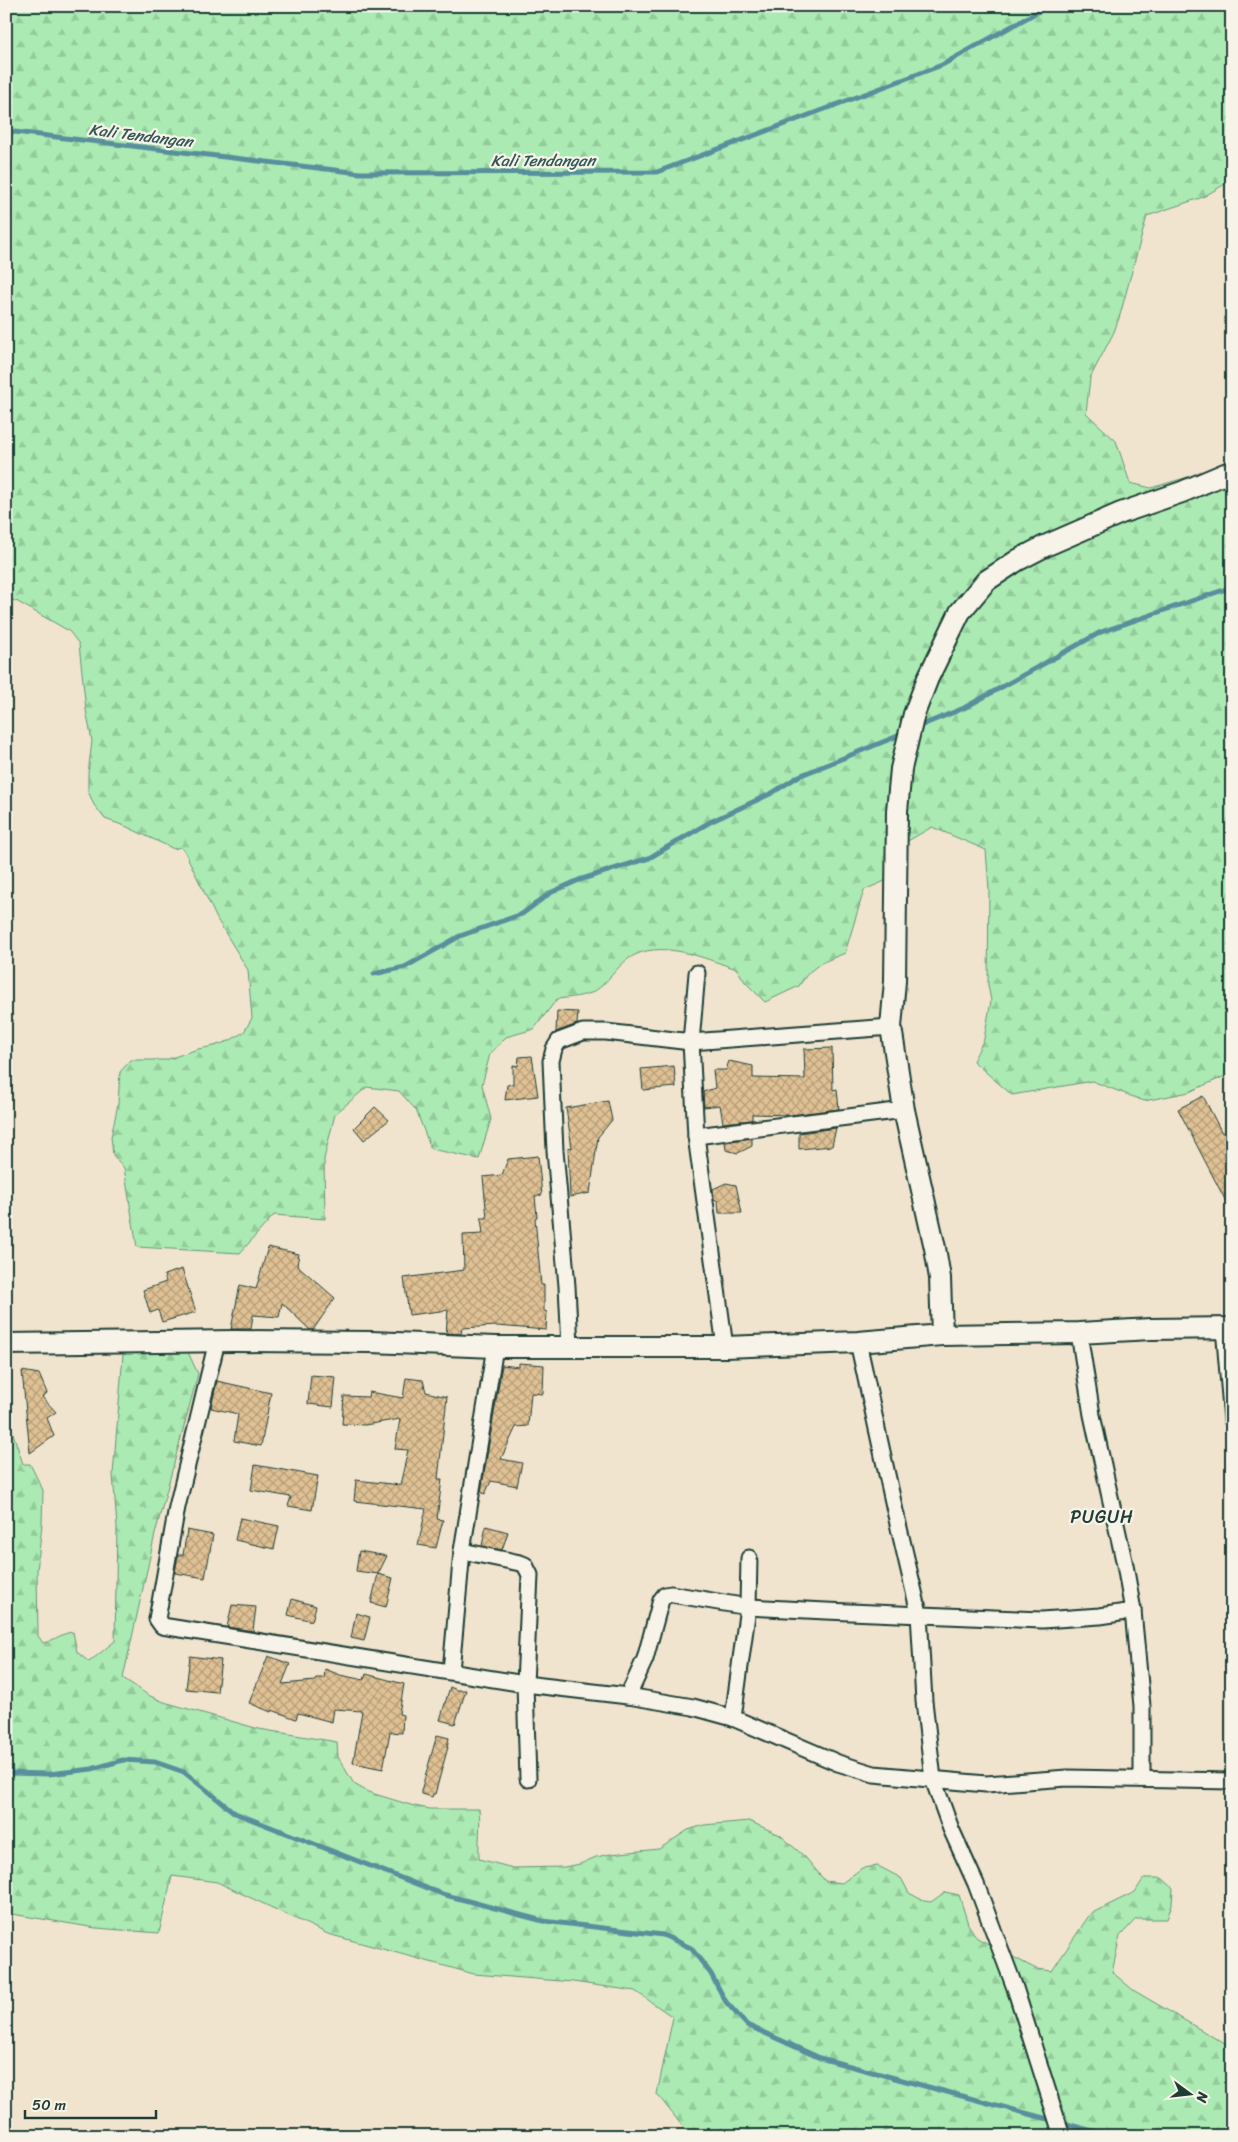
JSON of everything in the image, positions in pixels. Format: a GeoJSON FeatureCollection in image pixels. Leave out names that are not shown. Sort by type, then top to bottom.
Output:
{"type":"FeatureCollection","features":[{"type":"Feature","properties":{"kind":"street"},"geometry":{"type":"LineString","coordinates":[[942,1334],[940,1278],[904,1110],[892,1027],[895,981],[897,811],[901,768],[914,714],[928,678],[960,612],[986,581],[1018,560],[1071,535],[1232,471]]}},
{"type":"Feature","properties":{"kind":"street"},"geometry":{"type":"LineString","coordinates":[[696,973],[691,1042],[696,1136],[724,1347]]}},
{"type":"Feature","properties":{"kind":"street"},"geometry":{"type":"LineString","coordinates":[[570,1347],[567,1286],[555,1151],[551,1062],[554,1049],[559,1041],[583,1032],[606,1032],[691,1042],[892,1027]]}},
{"type":"Feature","properties":{"kind":"street"},"geometry":{"type":"LineString","coordinates":[[696,1136],[904,1110]]}},
{"type":"Feature","properties":{"kind":"street"},"geometry":{"type":"LineString","coordinates":[[6,1344],[217,1341],[371,1342],[495,1347],[724,1347],[858,1342],[942,1334],[1079,1334],[1151,1329],[1228,1328],[1232,1420]]}},
{"type":"Feature","properties":{"kind":"street"},"geometry":{"type":"LineString","coordinates":[[1079,1334],[1092,1415],[1124,1557],[1133,1611],[1142,1706],[1142,1779]]}},
{"type":"Feature","properties":{"kind":"street"},"geometry":{"type":"LineString","coordinates":[[217,1341],[177,1507],[157,1619],[166,1628],[525,1684],[628,1696],[693,1707],[733,1718],[856,1769],[874,1774],[986,1784],[1067,1778],[1232,1782]]}},
{"type":"Feature","properties":{"kind":"street"},"geometry":{"type":"LineString","coordinates":[[858,1342],[894,1511],[919,1614],[926,1718],[933,1779],[951,1829],[976,1884],[1015,1988],[1062,2136]]}},
{"type":"Feature","properties":{"kind":"street"},"geometry":{"type":"LineString","coordinates":[[451,1671],[462,1551],[495,1347]]}},
{"type":"Feature","properties":{"kind":"street"},"geometry":{"type":"LineString","coordinates":[[462,1551],[520,1563],[528,1569],[530,1575],[525,1684],[528,1779]]}},
{"type":"Feature","properties":{"kind":"street"},"geometry":{"type":"LineString","coordinates":[[733,1718],[748,1607],[749,1558]]}},
{"type":"Feature","properties":{"kind":"street"},"geometry":{"type":"LineString","coordinates":[[628,1696],[645,1659],[661,1600],[665,1595],[671,1594],[748,1607],[1042,1620],[1100,1616],[1133,1611]]}},
{"type":"Feature","properties":{"kind":"green space"},"geometry":{"type":"Polygon","coordinates":[[[6,6],[1232,6],[1232,180],[1203,197],[1147,216],[1120,315],[1114,332],[1090,378],[1086,413],[1116,441],[1130,483],[1151,488],[1232,463],[1232,1073],[1189,1092],[1144,1101],[1092,1081],[1012,1095],[973,1061],[984,1039],[991,1001],[988,985],[989,889],[986,850],[932,827],[906,842],[906,872],[864,890],[845,953],[821,963],[808,973],[799,986],[765,1002],[745,982],[737,969],[697,956],[668,950],[640,953],[628,959],[604,984],[592,993],[557,999],[534,1029],[506,1037],[490,1054],[482,1085],[491,1119],[479,1159],[431,1149],[416,1110],[399,1091],[367,1087],[335,1114],[324,1159],[325,1219],[274,1215],[240,1253],[137,1247],[124,1168],[113,1155],[111,1137],[118,1104],[120,1072],[131,1060],[165,1060],[229,1041],[244,1032],[252,1018],[248,970],[217,919],[184,850],[180,847],[174,849],[125,826],[105,819],[94,805],[88,791],[92,741],[86,710],[79,644],[69,631],[18,602],[6,598],[6,6]]]}},
{"type":"Feature","properties":{"kind":"green space"},"geometry":{"type":"Polygon","coordinates":[[[144,1346],[187,1350],[198,1374],[155,1534],[123,1678],[148,1695],[164,1702],[259,1729],[337,1742],[338,1757],[354,1784],[368,1792],[430,1809],[479,1809],[479,1859],[513,1868],[564,1867],[611,1854],[659,1849],[688,1830],[704,1825],[749,1821],[780,1835],[805,1857],[825,1881],[842,1883],[862,1868],[878,1866],[901,1878],[909,1893],[924,1901],[931,1902],[945,1892],[959,1895],[968,1924],[977,1938],[1036,1969],[1052,1971],[1090,1914],[1135,1892],[1144,1878],[1162,1878],[1173,1888],[1172,1904],[1167,1919],[1136,1919],[1120,1936],[1112,1972],[1133,1990],[1225,2044],[1232,2039],[1232,2136],[965,2136],[955,2131],[889,2130],[870,2136],[690,2136],[657,2094],[673,2017],[635,1991],[573,1982],[474,1974],[328,1934],[217,1882],[172,1876],[159,1933],[96,1928],[6,1913],[6,1391],[8,1418],[23,1464],[30,1464],[43,1490],[42,1524],[37,1571],[38,1636],[43,1643],[73,1632],[77,1652],[89,1662],[115,1641],[117,1527],[113,1474],[123,1355],[144,1346]]]}},
{"type":"Feature","properties":{"kind":"building"},"geometry":{"type":"Polygon","coordinates":[[[557,1011],[578,1012],[577,1024],[556,1032],[557,1011]]]}},
{"type":"Feature","properties":{"kind":"building"},"geometry":{"type":"Polygon","coordinates":[[[832,1048],[833,1090],[837,1089],[839,1109],[791,1115],[752,1114],[752,1120],[723,1123],[720,1105],[704,1107],[703,1092],[715,1088],[713,1070],[726,1070],[729,1061],[753,1066],[753,1078],[805,1079],[804,1049],[832,1048]]]}},
{"type":"Feature","properties":{"kind":"building"},"geometry":{"type":"Polygon","coordinates":[[[532,1056],[538,1096],[505,1100],[507,1085],[513,1084],[513,1065],[518,1066],[519,1057],[532,1056]]]}},
{"type":"Feature","properties":{"kind":"building"},"geometry":{"type":"Polygon","coordinates":[[[674,1066],[676,1087],[643,1090],[641,1069],[674,1066]]]}},
{"type":"Feature","properties":{"kind":"building"},"geometry":{"type":"Polygon","coordinates":[[[1203,1096],[1222,1133],[1232,1128],[1232,1213],[1178,1109],[1203,1096]]]}},
{"type":"Feature","properties":{"kind":"building"},"geometry":{"type":"Polygon","coordinates":[[[608,1101],[612,1120],[598,1137],[590,1193],[570,1197],[568,1147],[572,1148],[566,1108],[608,1101]]]}},
{"type":"Feature","properties":{"kind":"building"},"geometry":{"type":"Polygon","coordinates":[[[375,1107],[389,1120],[364,1140],[354,1128],[375,1107]]]}},
{"type":"Feature","properties":{"kind":"building"},"geometry":{"type":"Polygon","coordinates":[[[836,1128],[832,1146],[799,1149],[799,1133],[836,1128]]]}},
{"type":"Feature","properties":{"kind":"building"},"geometry":{"type":"Polygon","coordinates":[[[752,1138],[752,1146],[738,1153],[726,1150],[725,1142],[752,1138]]]}},
{"type":"Feature","properties":{"kind":"building"},"geometry":{"type":"Polygon","coordinates":[[[538,1156],[542,1195],[535,1196],[537,1217],[535,1218],[541,1285],[544,1285],[544,1311],[547,1312],[546,1330],[497,1326],[462,1328],[461,1334],[446,1333],[448,1310],[409,1315],[404,1278],[464,1270],[463,1235],[483,1234],[481,1218],[487,1218],[483,1177],[502,1175],[508,1159],[538,1156]]]}},
{"type":"Feature","properties":{"kind":"building"},"geometry":{"type":"Polygon","coordinates":[[[726,1183],[736,1185],[742,1213],[719,1213],[718,1201],[714,1199],[713,1189],[726,1183]]]}},
{"type":"Feature","properties":{"kind":"building"},"geometry":{"type":"Polygon","coordinates":[[[268,1247],[299,1254],[297,1265],[335,1298],[313,1330],[310,1330],[282,1303],[279,1317],[253,1315],[251,1329],[231,1329],[240,1285],[256,1289],[268,1247]]]}},
{"type":"Feature","properties":{"kind":"building"},"geometry":{"type":"Polygon","coordinates":[[[182,1269],[196,1312],[162,1322],[158,1310],[150,1313],[143,1290],[166,1282],[164,1275],[182,1269]]]}},
{"type":"Feature","properties":{"kind":"building"},"geometry":{"type":"Polygon","coordinates":[[[519,1363],[544,1365],[543,1394],[531,1393],[528,1426],[516,1427],[501,1459],[522,1463],[517,1486],[491,1481],[485,1494],[481,1492],[502,1365],[519,1367],[519,1363]]]}},
{"type":"Feature","properties":{"kind":"building"},"geometry":{"type":"Polygon","coordinates":[[[22,1371],[39,1374],[47,1393],[42,1397],[56,1412],[47,1418],[54,1436],[30,1453],[22,1371]]]}},
{"type":"Feature","properties":{"kind":"building"},"geometry":{"type":"Polygon","coordinates":[[[311,1375],[336,1377],[333,1407],[308,1404],[311,1375]]]}},
{"type":"Feature","properties":{"kind":"building"},"geometry":{"type":"Polygon","coordinates":[[[406,1378],[423,1380],[426,1392],[447,1397],[438,1479],[442,1479],[437,1519],[443,1520],[436,1548],[418,1545],[426,1509],[354,1501],[356,1480],[400,1485],[408,1450],[395,1449],[400,1419],[365,1425],[342,1424],[344,1396],[368,1397],[369,1392],[403,1398],[406,1378]]]}},
{"type":"Feature","properties":{"kind":"building"},"geometry":{"type":"Polygon","coordinates":[[[217,1381],[271,1393],[261,1446],[234,1441],[238,1414],[211,1408],[217,1381]]]}},
{"type":"Feature","properties":{"kind":"building"},"geometry":{"type":"Polygon","coordinates":[[[255,1465],[318,1476],[312,1510],[288,1506],[291,1497],[251,1490],[255,1465]]]}},
{"type":"Feature","properties":{"kind":"building"},"geometry":{"type":"Polygon","coordinates":[[[240,1518],[279,1526],[274,1549],[235,1540],[240,1518]]]}},
{"type":"Feature","properties":{"kind":"building"},"geometry":{"type":"Polygon","coordinates":[[[486,1526],[508,1532],[502,1550],[482,1546],[486,1526]]]}},
{"type":"Feature","properties":{"kind":"building"},"geometry":{"type":"Polygon","coordinates":[[[187,1530],[213,1535],[205,1578],[175,1573],[178,1555],[183,1555],[187,1530]]]}},
{"type":"Feature","properties":{"kind":"building"},"geometry":{"type":"Polygon","coordinates":[[[359,1551],[387,1556],[378,1574],[356,1571],[359,1551]]]}},
{"type":"Feature","properties":{"kind":"building"},"geometry":{"type":"Polygon","coordinates":[[[378,1574],[393,1578],[386,1607],[371,1603],[378,1574]]]}},
{"type":"Feature","properties":{"kind":"building"},"geometry":{"type":"Polygon","coordinates":[[[292,1599],[316,1606],[312,1621],[288,1615],[292,1599]]]}},
{"type":"Feature","properties":{"kind":"building"},"geometry":{"type":"Polygon","coordinates":[[[232,1605],[256,1607],[253,1631],[227,1627],[232,1605]]]}},
{"type":"Feature","properties":{"kind":"building"},"geometry":{"type":"Polygon","coordinates":[[[356,1613],[370,1617],[364,1641],[351,1638],[356,1613]]]}},
{"type":"Feature","properties":{"kind":"building"},"geometry":{"type":"Polygon","coordinates":[[[190,1656],[221,1660],[217,1692],[186,1689],[190,1656]]]}},
{"type":"Feature","properties":{"kind":"building"},"geometry":{"type":"Polygon","coordinates":[[[268,1656],[290,1664],[282,1684],[315,1681],[316,1678],[324,1678],[325,1669],[340,1675],[364,1680],[366,1674],[404,1684],[399,1714],[403,1715],[402,1733],[390,1732],[383,1769],[353,1763],[362,1711],[334,1709],[332,1722],[298,1713],[296,1719],[249,1703],[268,1656]]]}},
{"type":"Feature","properties":{"kind":"building"},"geometry":{"type":"Polygon","coordinates":[[[450,1687],[457,1690],[466,1690],[455,1724],[440,1720],[450,1687]]]}},
{"type":"Feature","properties":{"kind":"building"},"geometry":{"type":"Polygon","coordinates":[[[437,1735],[449,1738],[435,1794],[432,1797],[421,1794],[421,1791],[437,1735]]]}},
{"type":"Feature","properties":{"kind":"waterway","name":"Kali Tendangan"},"geometry":{"type":"LineString","coordinates":[[6,131],[360,173],[657,172],[942,65],[1048,6]]}},
{"type":"Feature","properties":{"kind":"waterway"},"geometry":{"type":"LineString","coordinates":[[915,728],[964,708],[1101,632],[1232,587]]}},
{"type":"Feature","properties":{"kind":"waterway"},"geometry":{"type":"LineString","coordinates":[[374,974],[405,967],[460,936],[522,914],[550,893],[579,880],[649,858],[710,822],[772,793],[799,776],[905,733]]}},
{"type":"Feature","properties":{"kind":"waterway"},"geometry":{"type":"LineString","coordinates":[[6,1773],[49,1774],[92,1769],[123,1760],[155,1762],[184,1772],[235,1813],[442,1894],[543,1921],[663,1935],[691,1948],[711,1974],[726,2002],[747,2025],[820,2058],[1100,2133],[1105,2136]]}},
{"type":"Feature","properties":{"kind":"district","name":"PUGUH"},"geometry":{"type":"Point","coordinates":[1102,1517]}}]}
